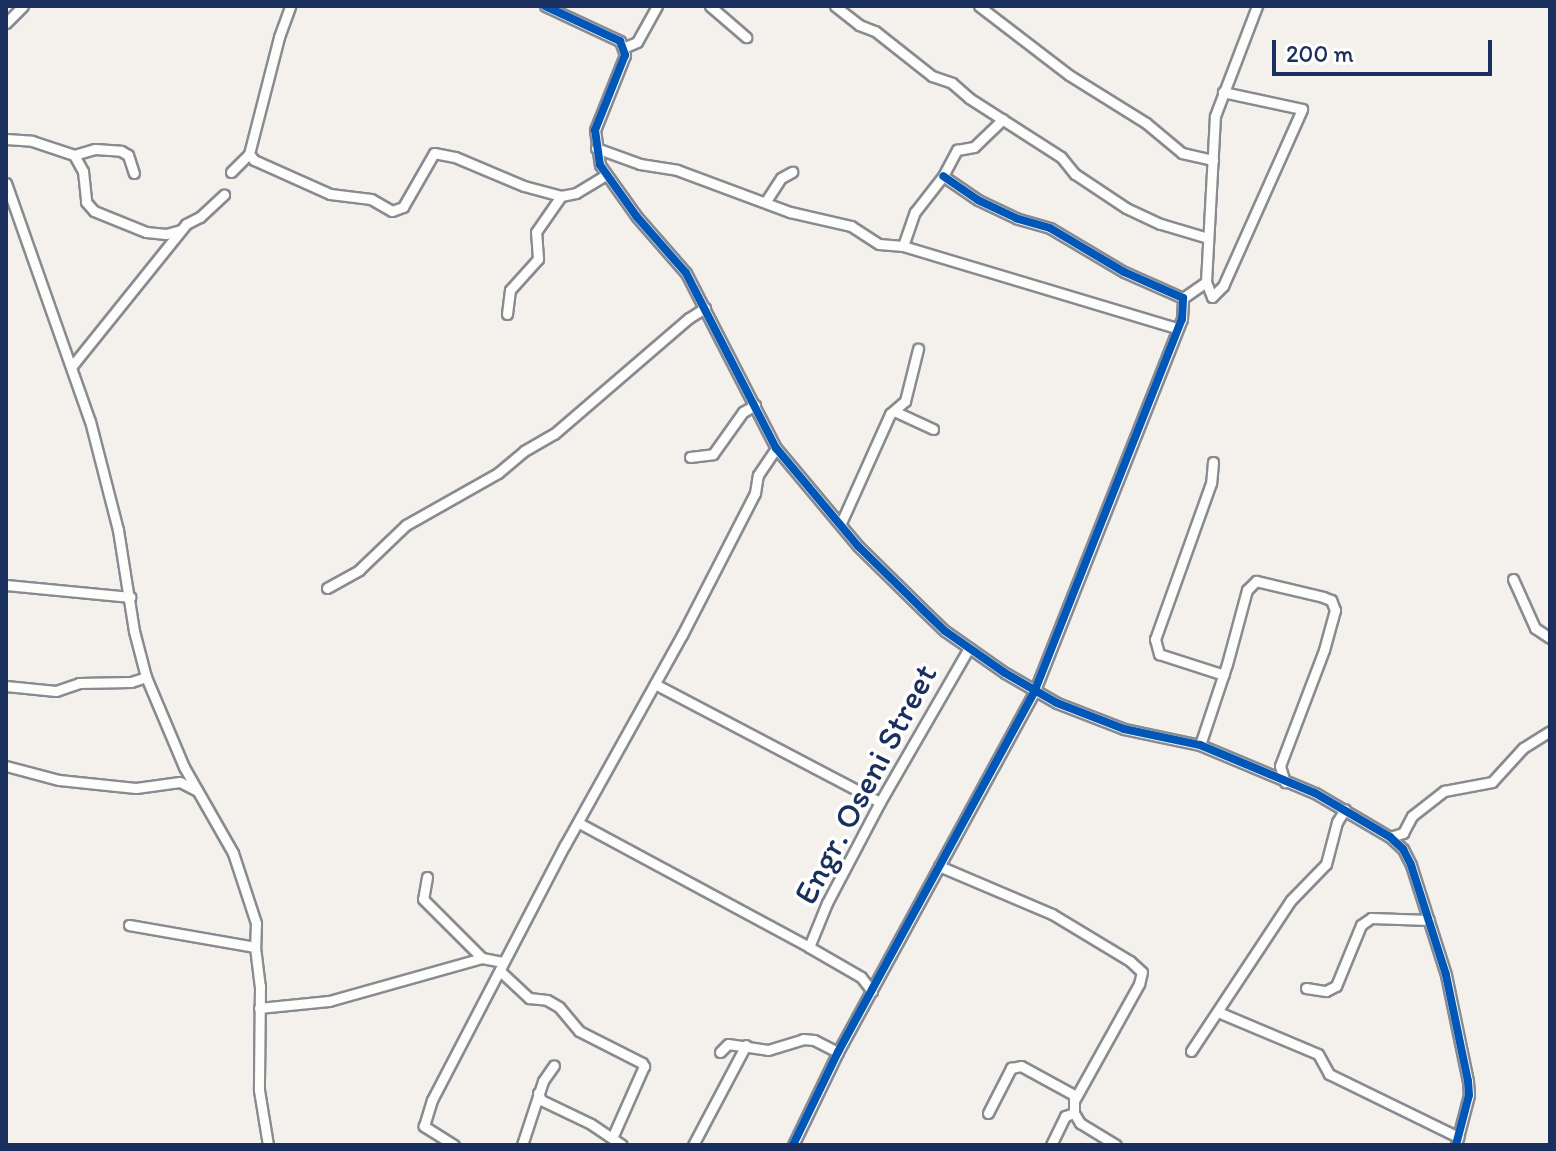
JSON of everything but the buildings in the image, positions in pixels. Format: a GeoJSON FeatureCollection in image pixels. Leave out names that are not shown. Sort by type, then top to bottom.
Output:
{"type":"FeatureCollection","features":[{"type":"Feature","properties":{"kind":"street"},"geometry":{"type":"LineString","coordinates":[[6,23],[23,6]]}},
{"type":"Feature","properties":{"kind":"street"},"geometry":{"type":"LineString","coordinates":[[231,172],[249,154],[290,6]]}},
{"type":"Feature","properties":{"kind":"street"},"geometry":{"type":"LineString","coordinates":[[545,6],[610,34],[623,48],[625,55],[595,130],[596,148],[606,175],[686,273],[776,448],[921,608],[969,648],[1035,690],[1124,729],[1200,745],[1345,809],[1390,837],[1411,865],[1446,975],[1469,1095],[1457,1141],[1329,1074],[1318,1054],[1218,1012]]}},
{"type":"Feature","properties":{"kind":"street"},"geometry":{"type":"LineString","coordinates":[[623,48],[637,42],[657,6]]}},
{"type":"Feature","properties":{"kind":"street"},"geometry":{"type":"LineString","coordinates":[[710,6],[746,37]]}},
{"type":"Feature","properties":{"kind":"street"},"geometry":{"type":"LineString","coordinates":[[835,6],[859,25],[875,31],[932,76],[952,83],[969,98],[1061,157],[1075,174],[1126,208],[1161,224],[1208,238]]}},
{"type":"Feature","properties":{"kind":"street"},"geometry":{"type":"LineString","coordinates":[[979,6],[1069,75],[1146,123],[1182,153],[1213,160]]}},
{"type":"Feature","properties":{"kind":"street"},"geometry":{"type":"LineString","coordinates":[[1223,92],[1302,109],[1223,286],[1212,297],[1206,282],[1215,116],[1223,92],[1257,6]]}},
{"type":"Feature","properties":{"kind":"street"},"geometry":{"type":"LineString","coordinates":[[903,246],[915,212],[943,176],[957,150],[974,147],[1003,119]]}},
{"type":"Feature","properties":{"kind":"street"},"geometry":{"type":"LineString","coordinates":[[6,139],[32,141],[74,155],[95,149],[121,151],[128,155],[134,173]]}},
{"type":"Feature","properties":{"kind":"street"},"geometry":{"type":"LineString","coordinates":[[596,148],[640,164],[677,170],[729,192],[766,201],[790,212],[851,226],[879,244],[903,246],[1176,328]]}},
{"type":"Feature","properties":{"kind":"street"},"geometry":{"type":"LineString","coordinates":[[249,154],[254,160],[330,194],[371,199],[392,211],[403,207],[434,153],[455,157],[524,186],[561,196],[576,193],[606,175]]}},
{"type":"Feature","properties":{"kind":"street"},"geometry":{"type":"LineString","coordinates":[[74,155],[83,171],[86,202],[94,211],[146,232],[166,234],[181,230]]}},
{"type":"Feature","properties":{"kind":"street"},"geometry":{"type":"LineString","coordinates":[[766,201],[774,185],[792,172]]}},
{"type":"Feature","properties":{"kind":"street"},"geometry":{"type":"LineString","coordinates":[[943,176],[978,200],[1016,218],[1050,228],[1124,272],[1183,298]]}},
{"type":"Feature","properties":{"kind":"street"},"geometry":{"type":"LineString","coordinates":[[6,183],[72,366],[104,468],[134,631],[146,677],[196,790],[214,816],[239,870],[256,923],[255,947],[260,986],[259,1090],[268,1145]]}},
{"type":"Feature","properties":{"kind":"street"},"geometry":{"type":"LineString","coordinates":[[72,366],[181,230],[224,195]]}},
{"type":"Feature","properties":{"kind":"street"},"geometry":{"type":"LineString","coordinates":[[507,314],[510,290],[538,259],[536,232],[561,196]]}},
{"type":"Feature","properties":{"kind":"street"},"geometry":{"type":"LineString","coordinates":[[6,215],[17,215]]}},
{"type":"Feature","properties":{"kind":"street"},"geometry":{"type":"LineString","coordinates":[[1183,298],[1206,282]]}},
{"type":"Feature","properties":{"kind":"street"},"geometry":{"type":"LineString","coordinates":[[793,1145],[838,1052],[1035,690],[1182,319],[1183,298]]}},
{"type":"Feature","properties":{"kind":"street"},"geometry":{"type":"LineString","coordinates":[[327,588],[359,570],[406,525],[498,473],[524,451],[554,434],[689,318],[705,308]]}},
{"type":"Feature","properties":{"kind":"street"},"geometry":{"type":"LineString","coordinates":[[841,523],[894,411],[905,401],[918,349]]}},
{"type":"Feature","properties":{"kind":"street"},"geometry":{"type":"LineString","coordinates":[[690,457],[713,454],[732,433],[743,412],[755,405]]}},
{"type":"Feature","properties":{"kind":"street"},"geometry":{"type":"LineString","coordinates":[[894,411],[933,429]]}},
{"type":"Feature","properties":{"kind":"street"},"geometry":{"type":"LineString","coordinates":[[454,1145],[426,1130],[424,1120],[502,966],[755,493],[758,475],[776,448]]}},
{"type":"Feature","properties":{"kind":"street"},"geometry":{"type":"LineString","coordinates":[[1213,462],[1211,483],[1155,639],[1159,654],[1224,675]]}},
{"type":"Feature","properties":{"kind":"street"},"geometry":{"type":"LineString","coordinates":[[1513,579],[1535,628],[1550,638]]}},
{"type":"Feature","properties":{"kind":"street"},"geometry":{"type":"LineString","coordinates":[[1200,745],[1224,675],[1247,590],[1256,581],[1323,597],[1334,605],[1324,650],[1280,766],[1285,782]]}},
{"type":"Feature","properties":{"kind":"street"},"geometry":{"type":"LineString","coordinates":[[6,585],[130,597]]}},
{"type":"Feature","properties":{"kind":"street","name":"Engr. Oseni Street"},"geometry":{"type":"LineString","coordinates":[[809,947],[827,903],[880,802],[969,648]]}},
{"type":"Feature","properties":{"kind":"street"},"geometry":{"type":"LineString","coordinates":[[6,686],[56,691],[79,683],[131,682],[146,677]]}},
{"type":"Feature","properties":{"kind":"street"},"geometry":{"type":"LineString","coordinates":[[655,684],[880,802]]}},
{"type":"Feature","properties":{"kind":"street"},"geometry":{"type":"LineString","coordinates":[[1390,837],[1403,833],[1412,816],[1444,791],[1492,782],[1523,748],[1550,731]]}},
{"type":"Feature","properties":{"kind":"street"},"geometry":{"type":"LineString","coordinates":[[6,766],[59,780],[136,788],[180,782],[196,790]]}},
{"type":"Feature","properties":{"kind":"street"},"geometry":{"type":"LineString","coordinates":[[1191,1051],[1291,900],[1326,864],[1337,822],[1345,809]]}},
{"type":"Feature","properties":{"kind":"street"},"geometry":{"type":"LineString","coordinates":[[579,823],[809,947],[861,977],[872,991]]}},
{"type":"Feature","properties":{"kind":"street"},"geometry":{"type":"LineString","coordinates":[[939,866],[1052,914],[1130,961],[1142,972],[1139,984],[1075,1099],[1074,1113],[1080,1123],[1116,1145]]}},
{"type":"Feature","properties":{"kind":"street"},"geometry":{"type":"LineString","coordinates":[[427,877],[423,899],[482,958],[502,966],[529,998],[547,1000],[559,1007],[579,1031],[642,1063],[613,1136]]}},
{"type":"Feature","properties":{"kind":"street"},"geometry":{"type":"LineString","coordinates":[[1306,988],[1326,991],[1336,986],[1361,925],[1371,918],[1429,920]]}},
{"type":"Feature","properties":{"kind":"street"},"geometry":{"type":"LineString","coordinates":[[129,925],[255,947]]}},
{"type":"Feature","properties":{"kind":"street"},"geometry":{"type":"LineString","coordinates":[[259,1008],[329,1001],[482,958]]}},
{"type":"Feature","properties":{"kind":"street"},"geometry":{"type":"LineString","coordinates":[[720,1052],[728,1044],[768,1050],[803,1039],[814,1040],[838,1052]]}},
{"type":"Feature","properties":{"kind":"street"},"geometry":{"type":"LineString","coordinates":[[693,1145],[746,1045]]}},
{"type":"Feature","properties":{"kind":"street"},"geometry":{"type":"LineString","coordinates":[[522,1145],[538,1093],[554,1065]]}},
{"type":"Feature","properties":{"kind":"street"},"geometry":{"type":"LineString","coordinates":[[988,1113],[1015,1065],[1075,1099]]}},
{"type":"Feature","properties":{"kind":"street"},"geometry":{"type":"LineString","coordinates":[[538,1093],[541,1100],[613,1136],[622,1145]]}},
{"type":"Feature","properties":{"kind":"street"},"geometry":{"type":"LineString","coordinates":[[1051,1145],[1065,1116],[1074,1113]]}},
{"type":"Feature","properties":{"kind":"cycle path"},"geometry":{"type":"LineString","coordinates":[[545,6],[620,41],[625,55],[595,130],[600,165],[637,217],[686,273],[776,448],[858,546],[921,608],[945,631],[1005,673],[1057,703],[1124,729],[1200,745],[1315,793],[1390,837],[1403,849],[1411,865],[1446,975],[1468,1081],[1469,1095],[1456,1145]]}},
{"type":"Feature","properties":{"kind":"cycle path"},"geometry":{"type":"LineString","coordinates":[[793,1145],[838,1052],[1035,690],[1182,319],[1183,298],[1124,272],[1050,228],[1016,218],[978,200],[943,176]]}}]}
